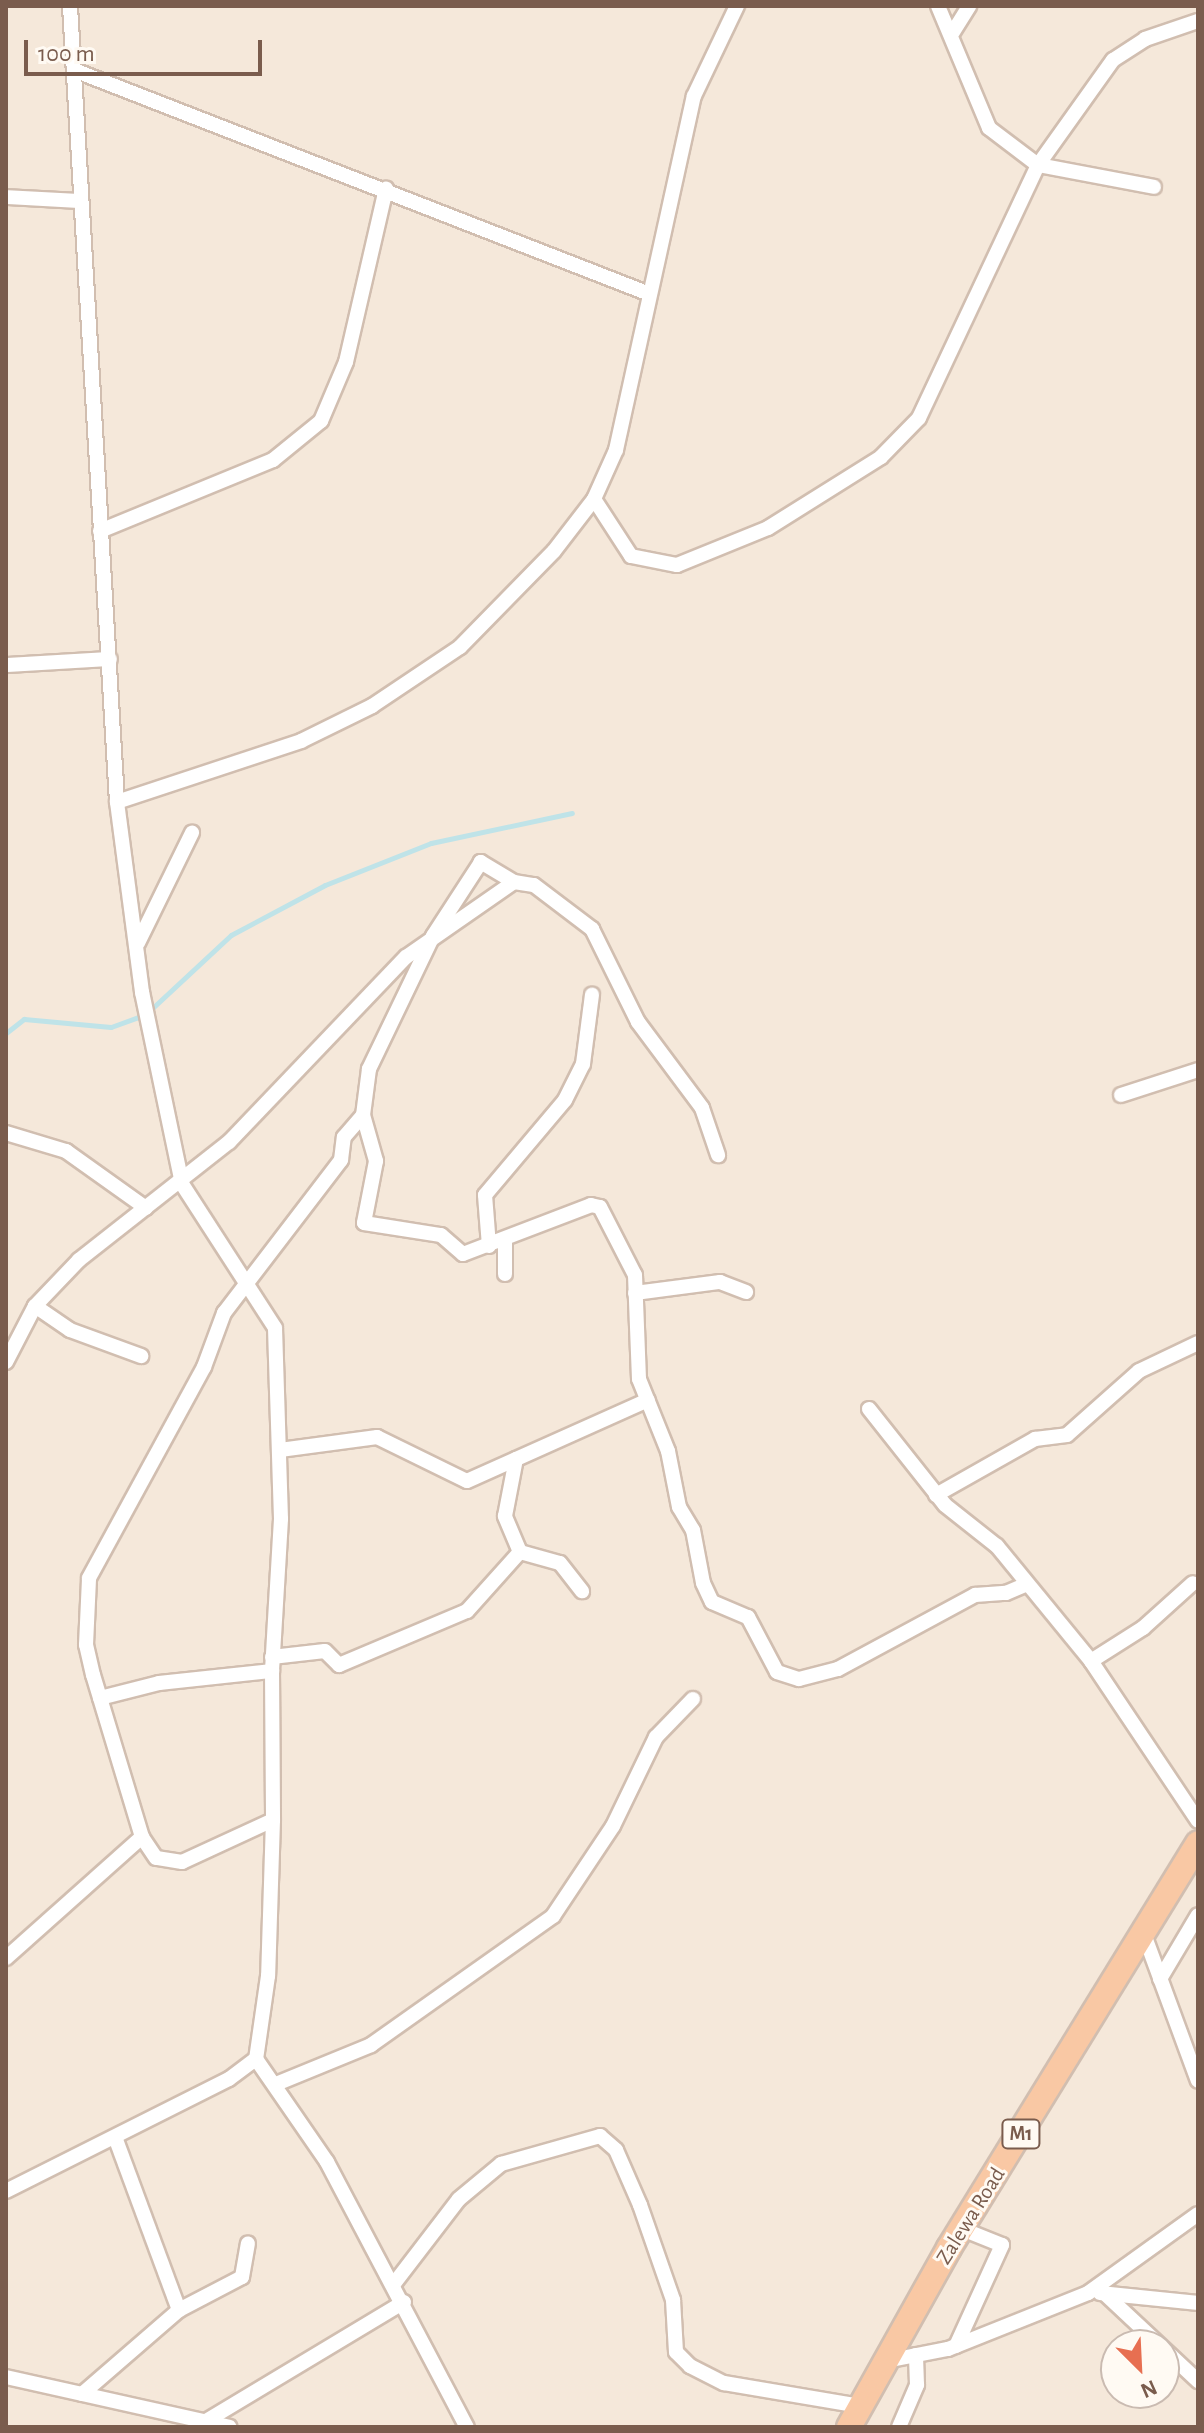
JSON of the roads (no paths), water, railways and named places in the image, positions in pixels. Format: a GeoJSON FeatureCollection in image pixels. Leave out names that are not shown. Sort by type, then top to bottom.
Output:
{"type":"FeatureCollection","features":[{"type":"Feature","properties":{"kind":"highway","name":"Zalewa Road"},"geometry":{"type":"LineString","coordinates":[[854,2417],[962,2229],[1145,1937],[1198,1844]]}},
{"type":"Feature","properties":{"kind":"street"},"geometry":{"type":"LineString","coordinates":[[70,6],[79,72],[81,201],[117,802],[136,947],[182,1184],[223,1255],[248,1280],[275,1328],[280,1450],[272,1664],[273,1820],[268,1976],[256,2059],[327,2162],[404,2302],[467,2427]]}},
{"type":"Feature","properties":{"kind":"street"},"geometry":{"type":"LineString","coordinates":[[117,802],[301,741],[418,678],[526,583],[594,499],[616,450],[647,293],[694,96],[737,6]]}},
{"type":"Feature","properties":{"kind":"street"},"geometry":{"type":"LineString","coordinates":[[938,6],[953,32],[989,128],[1038,165],[1154,187]]}},
{"type":"Feature","properties":{"kind":"street"},"geometry":{"type":"LineString","coordinates":[[953,32],[969,6]]}},
{"type":"Feature","properties":{"kind":"street"},"geometry":{"type":"LineString","coordinates":[[594,499],[631,556],[677,565],[768,528],[881,457],[932,394],[1038,165],[1113,60],[1145,39],[1198,21]]}},
{"type":"Feature","properties":{"kind":"street"},"geometry":{"type":"LineString","coordinates":[[79,72],[647,293]]}},
{"type":"Feature","properties":{"kind":"street"},"geometry":{"type":"LineString","coordinates":[[100,531],[273,460],[321,421],[346,362],[386,189]]}},
{"type":"Feature","properties":{"kind":"street"},"geometry":{"type":"LineString","coordinates":[[6,197],[81,201]]}},
{"type":"Feature","properties":{"kind":"street"},"geometry":{"type":"LineString","coordinates":[[6,665],[110,659]]}},
{"type":"Feature","properties":{"kind":"street"},"geometry":{"type":"LineString","coordinates":[[136,947],[158,891],[192,833]]}},
{"type":"Feature","properties":{"kind":"street"},"geometry":{"type":"LineString","coordinates":[[718,1155],[702,1108],[638,1022],[592,929],[534,885],[514,882],[481,862],[433,936],[369,1069],[363,1115],[376,1149],[364,1223],[441,1235],[463,1254],[505,1241],[596,1204],[632,1265],[637,1365],[712,1602],[748,1617],[768,1659],[789,1678],[838,1669],[975,1595],[1006,1593],[1027,1584]]}},
{"type":"Feature","properties":{"kind":"street"},"geometry":{"type":"LineString","coordinates":[[6,1362],[35,1306],[79,1260],[182,1184],[433,936],[514,882]]}},
{"type":"Feature","properties":{"kind":"street"},"geometry":{"type":"LineString","coordinates":[[489,1246],[485,1195],[565,1100],[583,1064],[592,995]]}},
{"type":"Feature","properties":{"kind":"street"},"geometry":{"type":"LineString","coordinates":[[1121,1095],[1198,1070]]}},
{"type":"Feature","properties":{"kind":"street"},"geometry":{"type":"LineString","coordinates":[[273,1820],[182,1862],[156,1858],[142,1837],[86,1645],[89,1578],[204,1367],[224,1313],[341,1160],[344,1137],[363,1115]]}},
{"type":"Feature","properties":{"kind":"street"},"geometry":{"type":"LineString","coordinates":[[6,1133],[66,1151],[146,1208]]}},
{"type":"Feature","properties":{"kind":"street"},"geometry":{"type":"LineString","coordinates":[[505,1241],[505,1274]]}},
{"type":"Feature","properties":{"kind":"street"},"geometry":{"type":"LineString","coordinates":[[635,1293],[720,1282],[746,1292]]}},
{"type":"Feature","properties":{"kind":"street"},"geometry":{"type":"LineString","coordinates":[[35,1306],[70,1330],[141,1356]]}},
{"type":"Feature","properties":{"kind":"street"},"geometry":{"type":"LineString","coordinates":[[936,1495],[1035,1439],[1067,1435],[1139,1371],[1198,1343]]}},
{"type":"Feature","properties":{"kind":"street"},"geometry":{"type":"LineString","coordinates":[[280,1450],[377,1437],[467,1481],[648,1400]]}},
{"type":"Feature","properties":{"kind":"street"},"geometry":{"type":"LineString","coordinates":[[869,1409],[936,1495],[997,1546],[1091,1661],[1198,1821]]}},
{"type":"Feature","properties":{"kind":"street"},"geometry":{"type":"LineString","coordinates":[[516,1459],[505,1516],[520,1552]]}},
{"type":"Feature","properties":{"kind":"street"},"geometry":{"type":"LineString","coordinates":[[100,1698],[159,1683],[272,1664],[325,1651],[339,1665],[434,1629],[467,1611],[520,1552]]}},
{"type":"Feature","properties":{"kind":"street"},"geometry":{"type":"LineString","coordinates":[[520,1552],[560,1563],[582,1591]]}},
{"type":"Feature","properties":{"kind":"street"},"geometry":{"type":"LineString","coordinates":[[1091,1661],[1143,1628],[1193,1583]]}},
{"type":"Feature","properties":{"kind":"street"},"geometry":{"type":"LineString","coordinates":[[276,2084],[371,2045],[553,1916],[613,1826],[656,1737],[693,1699]]}},
{"type":"Feature","properties":{"kind":"street"},"geometry":{"type":"LineString","coordinates":[[6,1958],[142,1837]]}},
{"type":"Feature","properties":{"kind":"street"},"geometry":{"type":"LineString","coordinates":[[1160,1979],[1198,1915]]}},
{"type":"Feature","properties":{"kind":"street"},"geometry":{"type":"LineString","coordinates":[[1145,1937],[1198,2081]]}},
{"type":"Feature","properties":{"kind":"street"},"geometry":{"type":"LineString","coordinates":[[6,2191],[115,2137],[256,2059]]}},
{"type":"Feature","properties":{"kind":"street"},"geometry":{"type":"LineString","coordinates":[[393,2285],[459,2199],[501,2164],[600,2136],[616,2150],[640,2205],[673,2300],[676,2352],[690,2366],[724,2383],[854,2417]]}},
{"type":"Feature","properties":{"kind":"street"},"geometry":{"type":"LineString","coordinates":[[115,2137],[179,2310]]}},
{"type":"Feature","properties":{"kind":"street"},"geometry":{"type":"LineString","coordinates":[[886,2361],[956,2346],[1088,2293],[1198,2214]]}},
{"type":"Feature","properties":{"kind":"street"},"geometry":{"type":"LineString","coordinates":[[956,2346],[1002,2245],[962,2229]]}},
{"type":"Feature","properties":{"kind":"street"},"geometry":{"type":"LineString","coordinates":[[82,2394],[179,2310],[242,2277],[248,2244]]}},
{"type":"Feature","properties":{"kind":"street"},"geometry":{"type":"LineString","coordinates":[[1088,2293],[1198,2303]]}},
{"type":"Feature","properties":{"kind":"street"},"geometry":{"type":"LineString","coordinates":[[1104,2293],[1198,2381]]}},
{"type":"Feature","properties":{"kind":"street"},"geometry":{"type":"LineString","coordinates":[[206,2421],[238,2406],[404,2302]]}},
{"type":"Feature","properties":{"kind":"street"},"geometry":{"type":"LineString","coordinates":[[899,2427],[917,2385],[916,2355]]}},
{"type":"Feature","properties":{"kind":"street"},"geometry":{"type":"LineString","coordinates":[[6,2377],[229,2427]]}},
{"type":"Feature","properties":{"kind":"street"},"geometry":{"type":"LineString","coordinates":[[238,2406],[263,2379]]}},
{"type":"Feature","properties":{"kind":"waterway"},"geometry":{"type":"LineString","coordinates":[[6,1033],[24,1019],[111,1027],[146,1014],[231,935],[325,885],[431,843],[572,813]]}}]}
